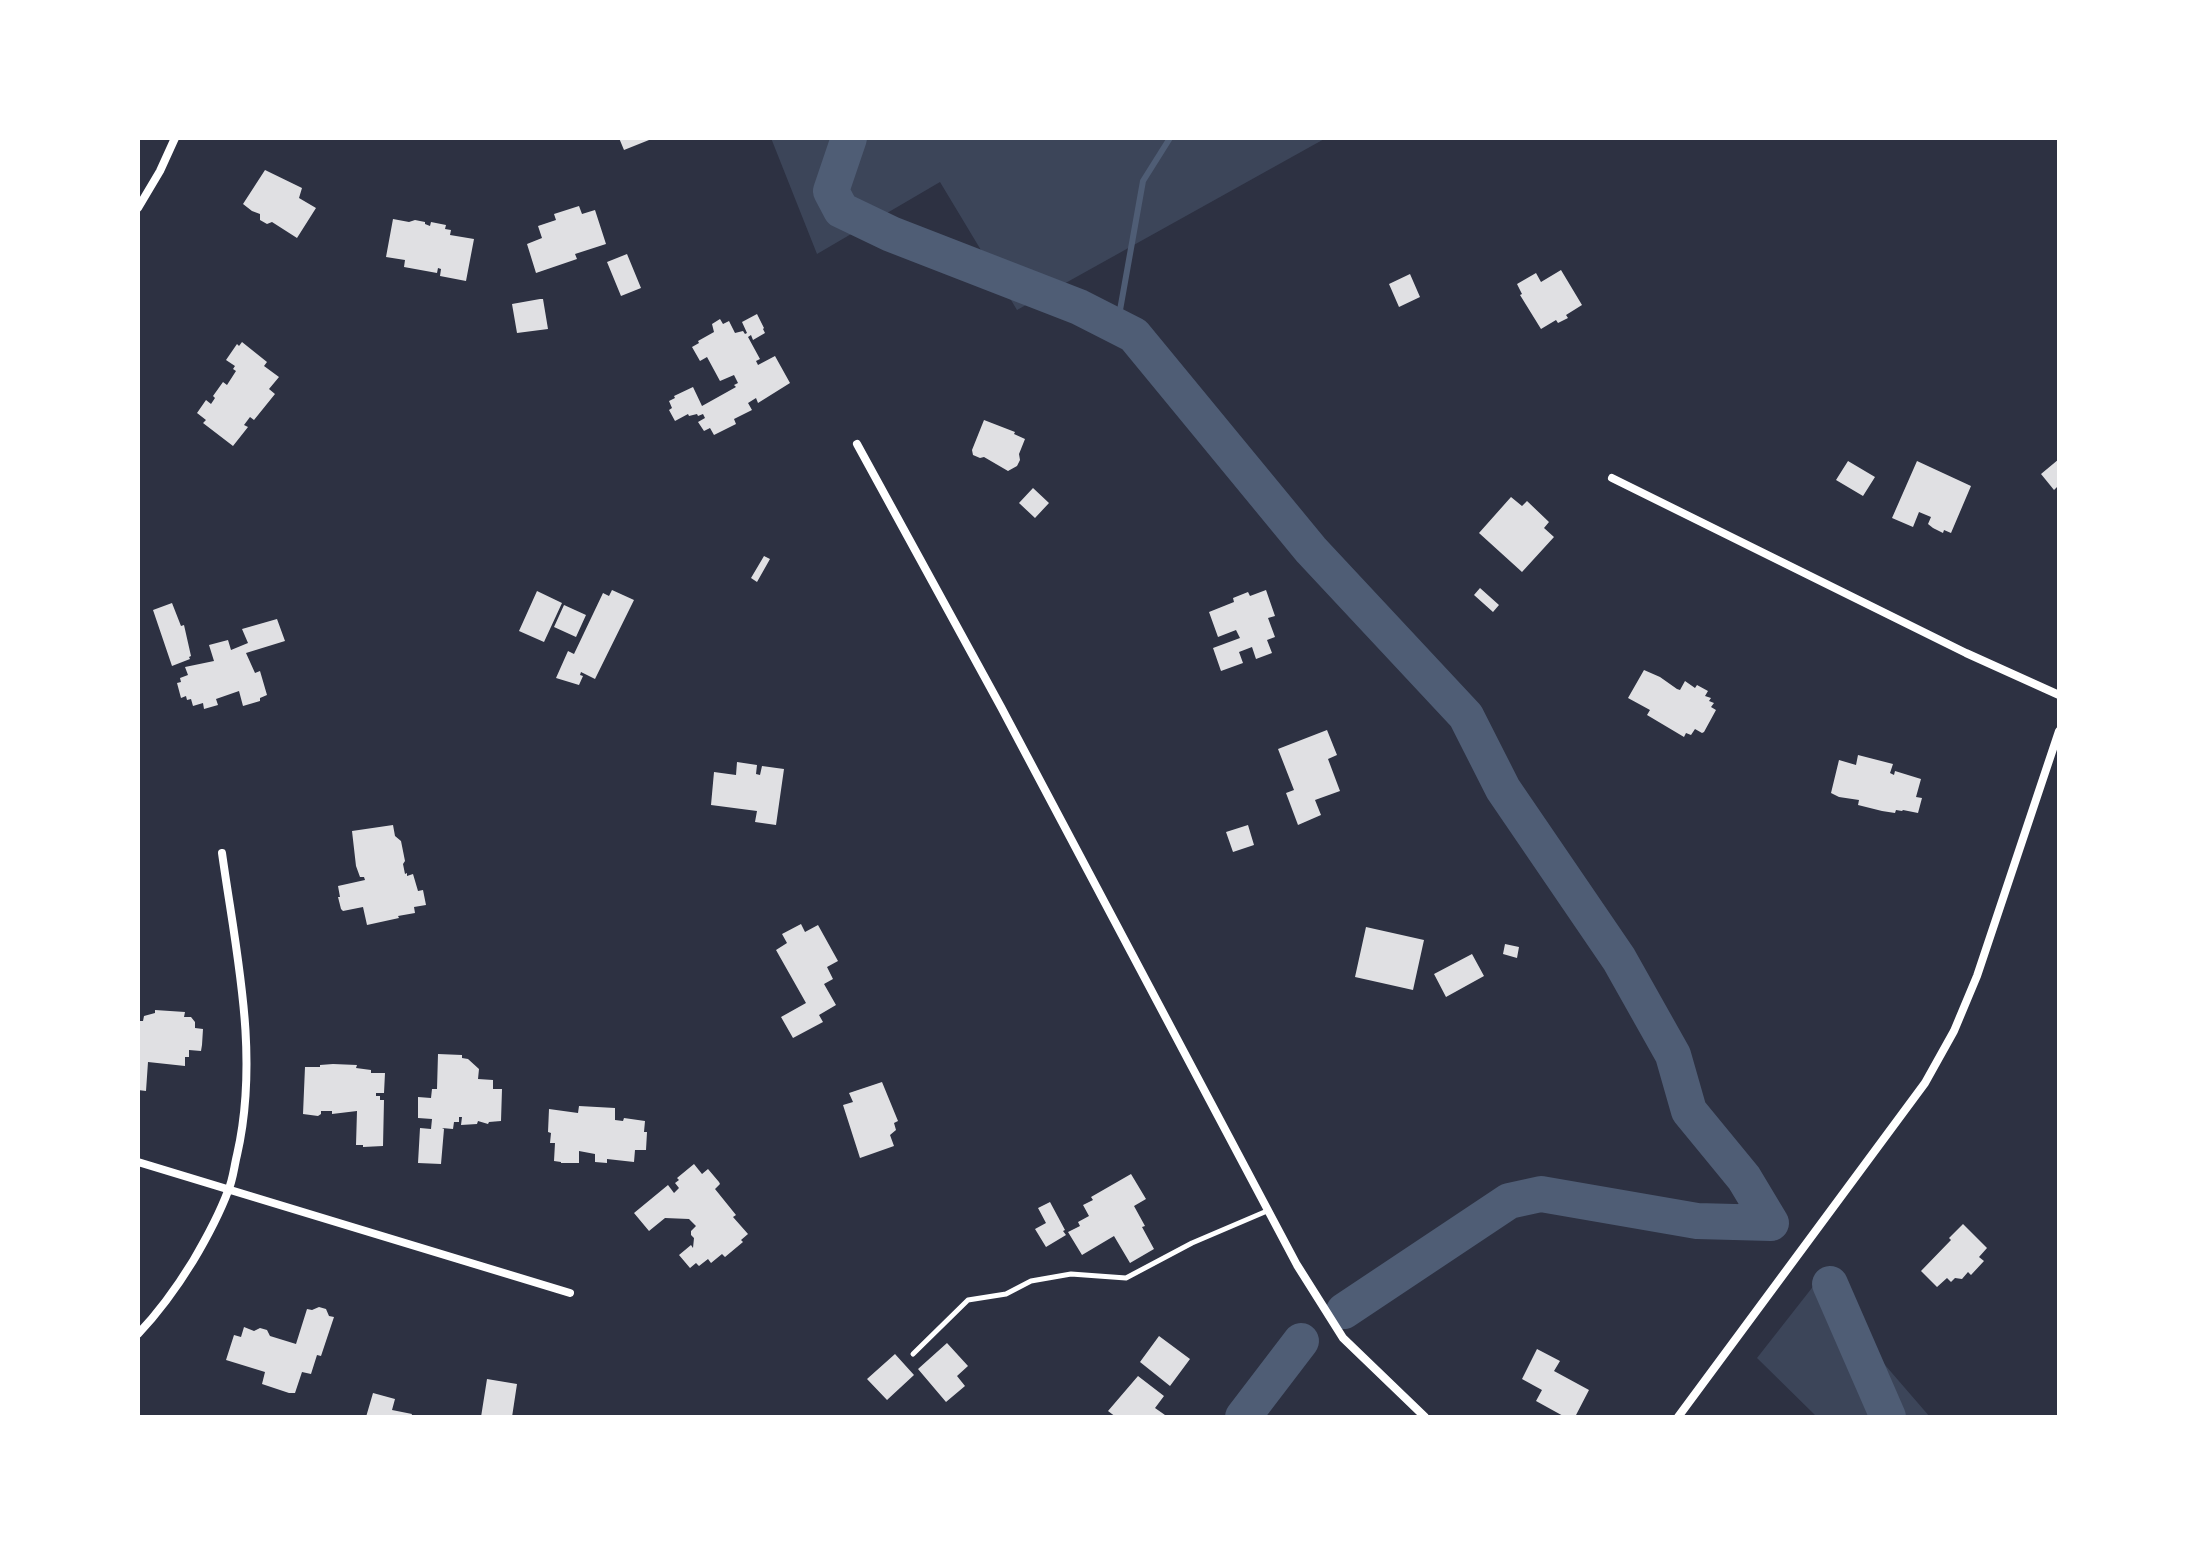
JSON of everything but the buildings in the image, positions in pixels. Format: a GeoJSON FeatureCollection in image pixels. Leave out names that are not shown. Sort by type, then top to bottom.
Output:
{"type":"FeatureCollection","features":[{"type":"Feature","properties":{"kind":"street"},"geometry":{"type":"LineString","coordinates":[[138,208],[175,138]]}},
{"type":"Feature","properties":{"kind":"street"},"geometry":{"type":"LineString","coordinates":[[857,444],[1008,720],[1297,1265],[1343,1338],[1425,1417]]}},
{"type":"Feature","properties":{"kind":"street"},"geometry":{"type":"LineString","coordinates":[[1612,478],[1966,653],[2059,695]]}},
{"type":"Feature","properties":{"kind":"street"},"geometry":{"type":"LineString","coordinates":[[1678,1417],[1925,1083],[1954,1031],[1977,976],[2059,731]]}},
{"type":"Feature","properties":{"kind":"street"},"geometry":{"type":"LineString","coordinates":[[138,1334],[169,1298],[207,1237],[229,1190],[240,1141],[247,1091],[247,1043],[222,853]]}},
{"type":"Feature","properties":{"kind":"street"},"geometry":{"type":"LineString","coordinates":[[138,1162],[570,1293]]}},
{"type":"Feature","properties":{"kind":"lane"},"geometry":{"type":"LineString","coordinates":[[913,1354],[968,1300],[1006,1294],[1031,1281],[1071,1274],[1126,1278],[1192,1243],[1268,1210]]}},
{"type":"Feature","properties":{"kind":"shaded area"},"geometry":{"type":"Polygon","coordinates":[[[771,138],[1326,138],[1017,310],[940,182],[817,254],[771,138]]]}},
{"type":"Feature","properties":{"kind":"shaded area"},"geometry":{"type":"Polygon","coordinates":[[[1815,1284],[1930,1417],[1817,1417],[1757,1358],[1815,1284]]]}},
{"type":"Feature","properties":{"kind":"waterway"},"geometry":{"type":"LineString","coordinates":[[849,138],[831,191],[841,210],[891,234],[1079,307],[1134,335],[1311,550],[1466,716],[1503,789],[1619,959],[1673,1055],[1689,1111],[1744,1178],[1771,1223]]}},
{"type":"Feature","properties":{"kind":"waterway"},"geometry":{"type":"LineString","coordinates":[[1117,327],[1143,181],[1170,138]]}},
{"type":"Feature","properties":{"kind":"waterway"},"geometry":{"type":"LineString","coordinates":[[1344,1311],[1509,1201],[1541,1194],[1697,1221],[1771,1223]]}},
{"type":"Feature","properties":{"kind":"waterway"},"geometry":{"type":"LineString","coordinates":[[1830,1284],[1888,1417]]}},
{"type":"Feature","properties":{"kind":"waterway"},"geometry":{"type":"LineString","coordinates":[[1243,1417],[1301,1341]]}}]}
